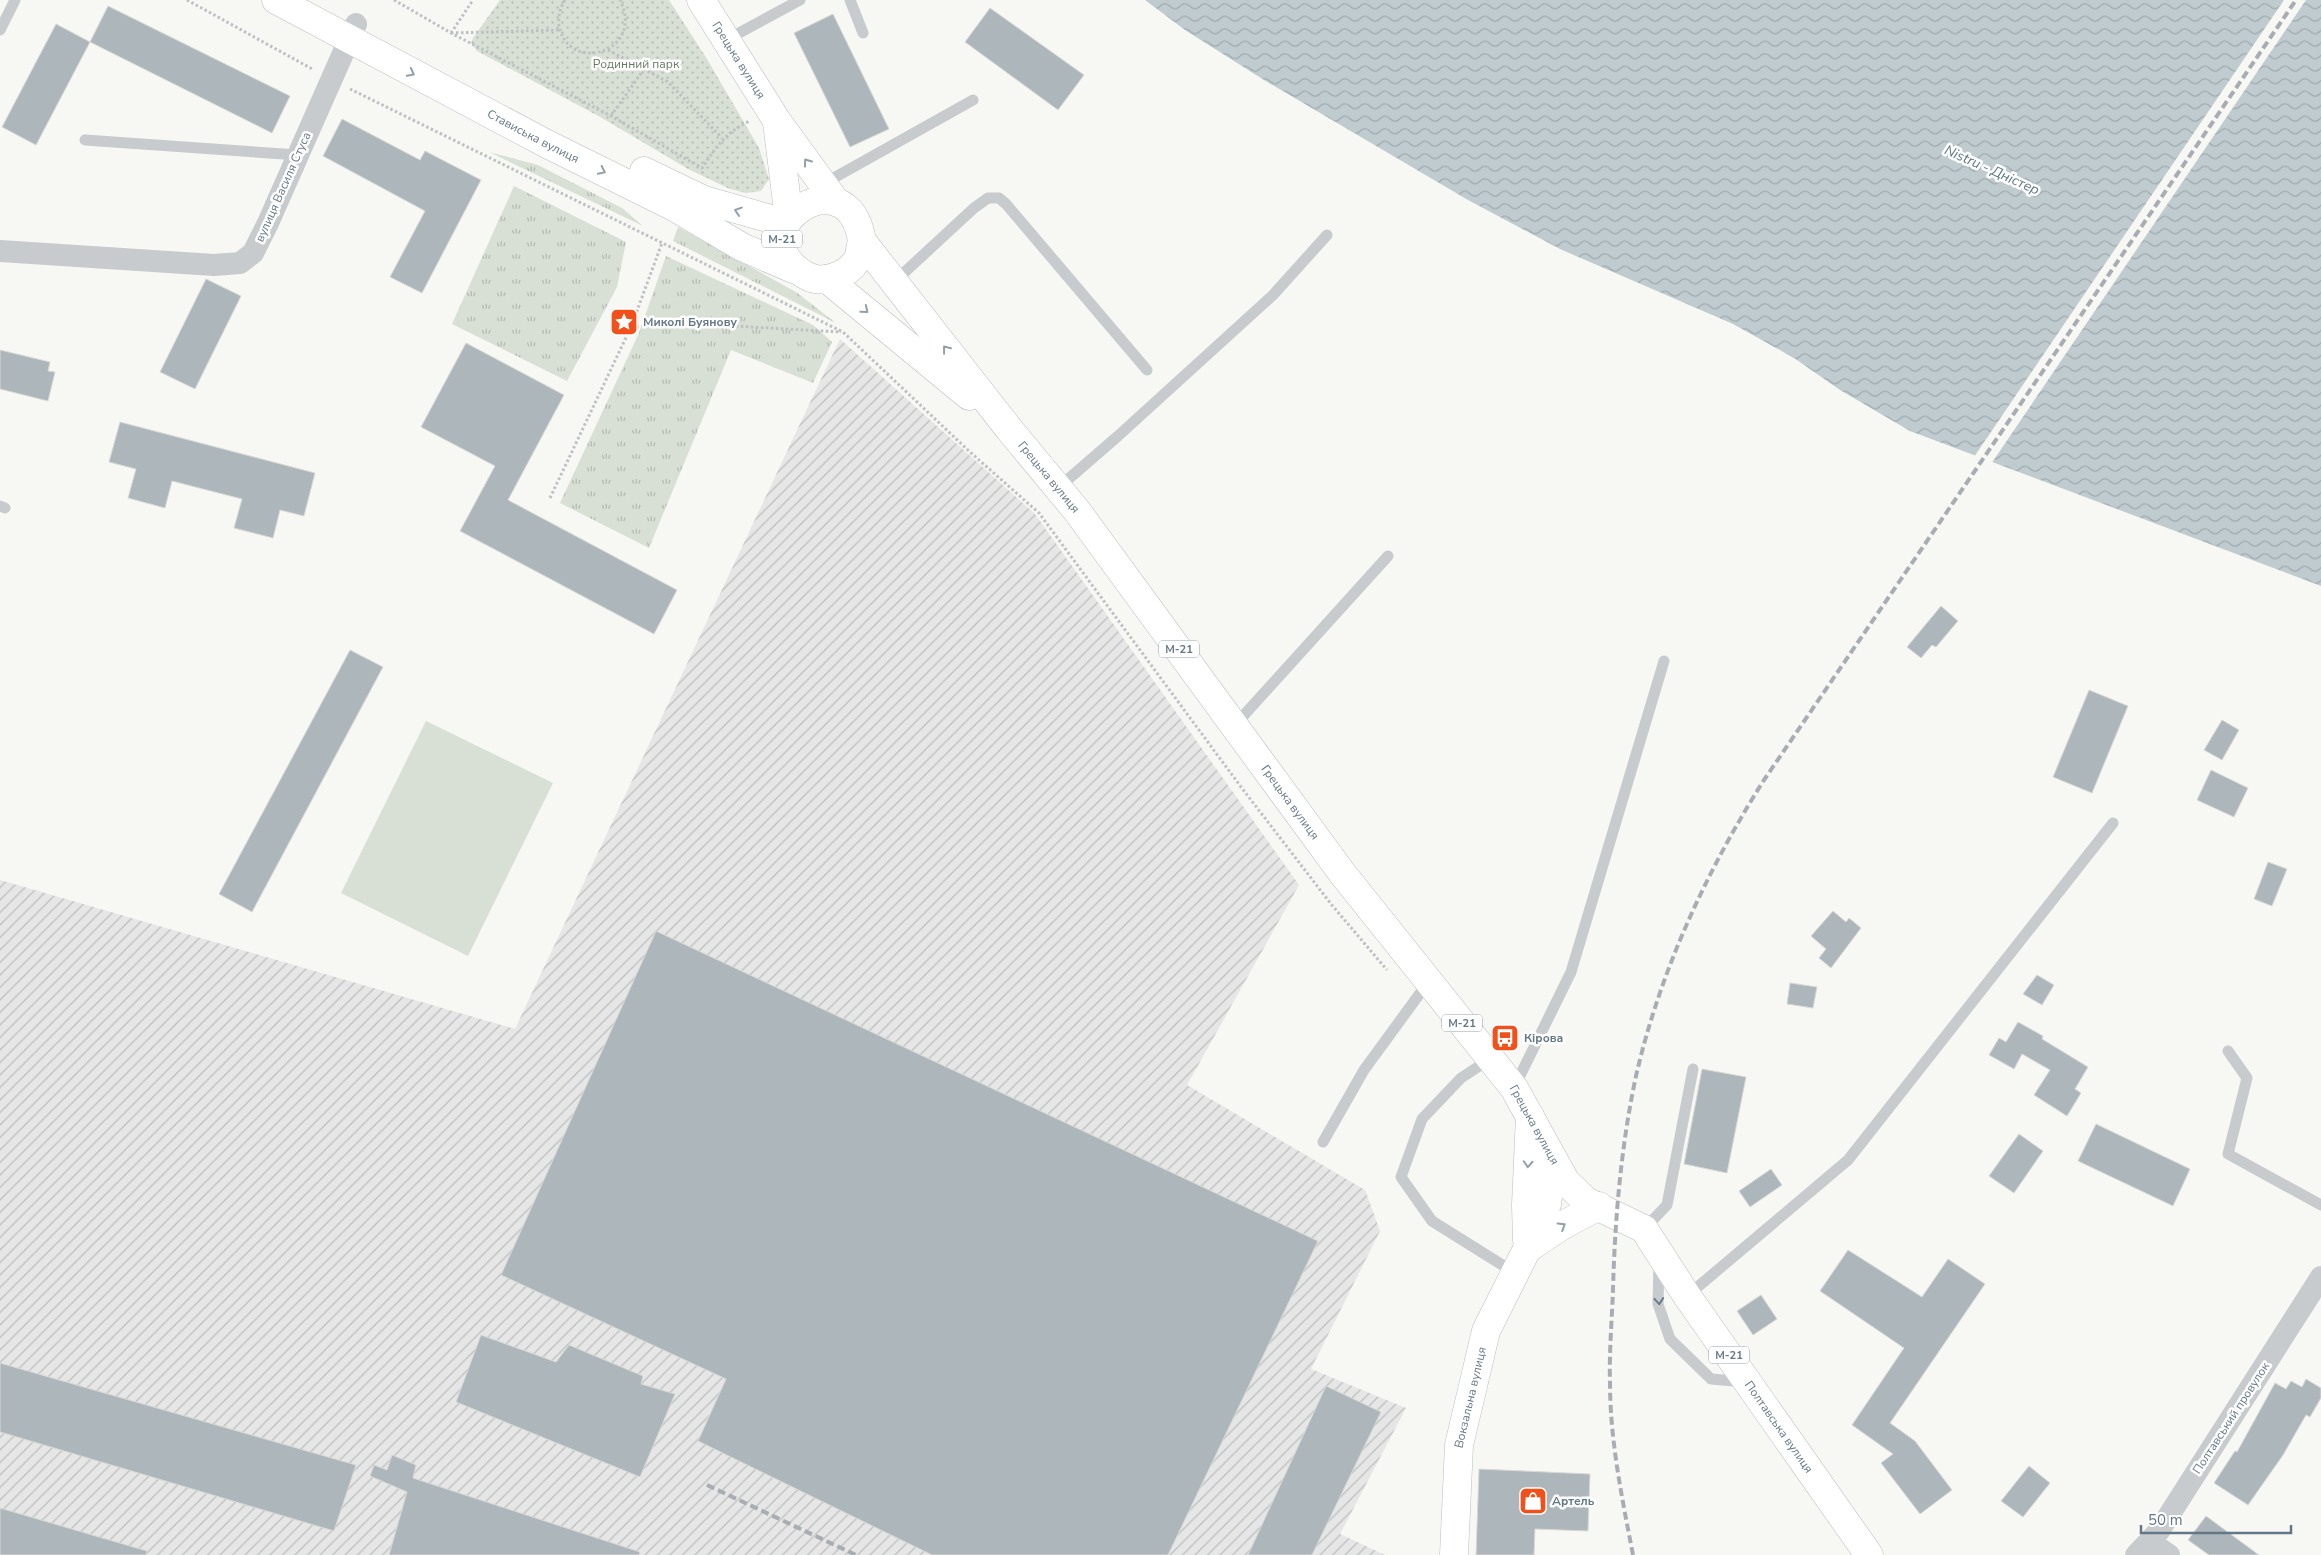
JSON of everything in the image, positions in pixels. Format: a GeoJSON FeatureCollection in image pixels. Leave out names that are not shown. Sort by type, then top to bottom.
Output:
{"type":"FeatureCollection","features":[{"type":"Feature","properties":{"kind":"main road","name":"Стависька вулиця"},"geometry":{"type":"LineString","coordinates":[[276,0],[353,32],[704,200],[787,221]]}},
{"type":"Feature","properties":{"kind":"main road","name":"Стависька вулиця"},"geometry":{"type":"LineString","coordinates":[[311,0],[353,32],[539,140],[674,207],[742,247],[792,268]]}},
{"type":"Feature","properties":{"kind":"main road","name":"Грецька вулиця"},"geometry":{"type":"LineString","coordinates":[[701,0],[774,116],[830,193]]}},
{"type":"Feature","properties":{"kind":"main road","name":"Грецька вулиця"},"geometry":{"type":"LineString","coordinates":[[774,116],[787,221]]}},
{"type":"Feature","properties":{"kind":"main road","name":"М-21"},"geometry":{"type":"LineString","coordinates":[[827,279],[811,278],[792,268],[784,254],[782,239],[787,221],[798,209],[830,193],[850,211],[859,226],[862,242]]}},
{"type":"Feature","properties":{"kind":"main road","name":"Грецька вулиця"},"geometry":{"type":"LineString","coordinates":[[862,242],[1009,429],[1077,511],[1342,873],[1514,1088],[1566,1182]]}},
{"type":"Feature","properties":{"kind":"main road"},"geometry":{"type":"LineString","coordinates":[[827,279],[848,272],[858,259],[862,242]]}},
{"type":"Feature","properties":{"kind":"main road","name":"Грецька вулиця"},"geometry":{"type":"LineString","coordinates":[[827,279],[1009,429]]}},
{"type":"Feature","properties":{"kind":"main road","name":"Вокзальна вулиця"},"geometry":{"type":"LineString","coordinates":[[1521,1261],[1526,1205],[1530,1116]]}},
{"type":"Feature","properties":{"kind":"main road","name":"Вокзальна вулиця"},"geometry":{"type":"LineString","coordinates":[[1454,1555],[1459,1445],[1486,1331],[1521,1261],[1546,1204],[1554,1159]]}},
{"type":"Feature","properties":{"kind":"main road","name":"Полтавська вулиця"},"geometry":{"type":"LineString","coordinates":[[1566,1182],[1586,1201],[1644,1229],[1687,1296],[1748,1382],[1861,1549]]}},
{"type":"Feature","properties":{"kind":"main road","name":"Вокзальна вулиця"},"geometry":{"type":"LineString","coordinates":[[1521,1261],[1563,1226],[1599,1206]]}},
{"type":"Feature","properties":{"kind":"street","name":"вулиця Василя Стуса"},"geometry":{"type":"LineString","coordinates":[[0,251],[214,265],[240,264],[253,253],[353,32]]}},
{"type":"Feature","properties":{"kind":"street","name":"Полтавський провулок"},"geometry":{"type":"LineString","coordinates":[[2143,1548],[2159,1531],[2321,1277]]}},
{"type":"Feature","properties":{"kind":"street"},"geometry":{"type":"LineString","coordinates":[[2143,1548],[2169,1555]]}},
{"type":"Feature","properties":{"kind":"lane"},"geometry":{"type":"LineString","coordinates":[[0,30],[15,0]]}},
{"type":"Feature","properties":{"kind":"lane"},"geometry":{"type":"LineString","coordinates":[[726,40],[800,0]]}},
{"type":"Feature","properties":{"kind":"lane"},"geometry":{"type":"LineString","coordinates":[[850,0],[863,34]]}},
{"type":"Feature","properties":{"kind":"lane"},"geometry":{"type":"LineString","coordinates":[[830,193],[973,100]]}},
{"type":"Feature","properties":{"kind":"lane"},"geometry":{"type":"LineString","coordinates":[[85,140],[298,155]]}},
{"type":"Feature","properties":{"kind":"lane"},"geometry":{"type":"LineString","coordinates":[[894,282],[974,208],[988,198],[999,198],[1147,370]]}},
{"type":"Feature","properties":{"kind":"lane"},"geometry":{"type":"LineString","coordinates":[[1058,488],[1273,295],[1327,235]]}},
{"type":"Feature","properties":{"kind":"lane"},"geometry":{"type":"LineString","coordinates":[[1235,725],[1388,556]]}},
{"type":"Feature","properties":{"kind":"lane"},"geometry":{"type":"LineString","coordinates":[[1514,1088],[1571,972],[1664,660]]}},
{"type":"Feature","properties":{"kind":"lane"},"geometry":{"type":"LineString","coordinates":[[1687,1296],[1848,1160],[2113,823]]}},
{"type":"Feature","properties":{"kind":"lane"},"geometry":{"type":"LineString","coordinates":[[1323,1142],[1364,1070],[1428,981]]}},
{"type":"Feature","properties":{"kind":"lane"},"geometry":{"type":"LineString","coordinates":[[2228,1051],[2247,1078],[2228,1154],[2321,1205]]}},
{"type":"Feature","properties":{"kind":"lane"},"geometry":{"type":"LineString","coordinates":[[1491,1058],[1461,1078],[1422,1119],[1401,1176],[1432,1221],[1521,1261]]}},
{"type":"Feature","properties":{"kind":"lane"},"geometry":{"type":"LineString","coordinates":[[1644,1229],[1667,1204],[1693,1069]]}},
{"type":"Feature","properties":{"kind":"lane"},"geometry":{"type":"LineString","coordinates":[[1659,1252],[1658,1304],[1670,1339],[1711,1379],[1748,1382]]}},
{"type":"Feature","properties":{"kind":"path"},"geometry":{"type":"LineString","coordinates":[[187,0],[331,79],[843,332],[970,452],[1039,513],[1265,818],[1331,904],[1391,974]]}},
{"type":"Feature","properties":{"kind":"path"},"geometry":{"type":"LineString","coordinates":[[394,0],[450,34],[611,116],[702,168],[722,138],[737,126],[774,116]]}},
{"type":"Feature","properties":{"kind":"path"},"geometry":{"type":"LineString","coordinates":[[450,34],[474,0]]}},
{"type":"Feature","properties":{"kind":"path"},"geometry":{"type":"LineString","coordinates":[[565,0],[559,12],[560,30],[571,46],[589,53],[608,50],[622,37],[626,18],[620,0]]}},
{"type":"Feature","properties":{"kind":"path"},"geometry":{"type":"LineString","coordinates":[[450,34],[560,30]]}},
{"type":"Feature","properties":{"kind":"path"},"geometry":{"type":"LineString","coordinates":[[608,50],[668,82],[722,138]]}},
{"type":"Feature","properties":{"kind":"path"},"geometry":{"type":"LineString","coordinates":[[611,116],[644,69]]}},
{"type":"Feature","properties":{"kind":"path"},"geometry":{"type":"LineString","coordinates":[[550,498],[632,327],[662,243]]}},
{"type":"Feature","properties":{"kind":"path"},"geometry":{"type":"LineString","coordinates":[[632,327],[697,324],[843,332]]}},
{"type":"Feature","properties":{"kind":"shaded area"},"geometry":{"type":"Polygon","coordinates":[[[840,339],[1035,514],[1299,885],[1187,1085],[1365,1190],[1380,1231],[1311,1369],[1406,1408],[1340,1534],[1385,1555],[0,1555],[0,880],[515,1029],[840,339]]]}},
{"type":"Feature","properties":{"kind":"green space","name":"Родинний парк"},"geometry":{"type":"Polygon","coordinates":[[[500,0],[669,0],[707,59],[759,148],[769,179],[761,191],[746,193],[730,189],[688,169],[602,118],[477,51],[471,43],[473,38],[500,0]]]}},
{"type":"Feature","properties":{"kind":"green space"},"geometry":{"type":"Polygon","coordinates":[[[489,152],[538,165],[622,208],[643,226],[489,152]]]}},
{"type":"Feature","properties":{"kind":"green space"},"geometry":{"type":"Polygon","coordinates":[[[514,186],[626,242],[617,287],[567,381],[452,324],[514,186]]]}},
{"type":"Feature","properties":{"kind":"green space"},"geometry":{"type":"Polygon","coordinates":[[[678,227],[796,292],[836,323],[673,241],[678,227]]]}},
{"type":"Feature","properties":{"kind":"green space"},"geometry":{"type":"Polygon","coordinates":[[[666,256],[813,325],[832,342],[813,383],[731,350],[649,548],[560,503],[639,333],[666,256]]]}},
{"type":"Feature","properties":{"kind":"green space"},"geometry":{"type":"Polygon","coordinates":[[[426,721],[553,783],[468,956],[341,893],[426,721]]]}},
{"type":"Feature","properties":{"kind":"water","name":"Nistru - Дністер"},"geometry":{"type":"Polygon","coordinates":[[[1145,0],[2321,0],[2321,586],[1910,431],[1840,390],[1794,358],[1733,324],[1560,249],[1468,200],[1264,80],[1185,30],[1145,0]]]}},
{"type":"Feature","properties":{"kind":"pier"},"geometry":{"type":"Polygon","coordinates":[[[2284,0],[2306,0],[1991,464],[1974,457],[2284,0]]]}},
{"type":"Feature","properties":{"kind":"building"},"geometry":{"type":"Polygon","coordinates":[[[108,6],[290,96],[272,133],[90,42],[108,6]]]}},
{"type":"Feature","properties":{"kind":"building"},"geometry":{"type":"Polygon","coordinates":[[[990,8],[1084,75],[1058,110],[965,42],[990,8]]]}},
{"type":"Feature","properties":{"kind":"building"},"geometry":{"type":"Polygon","coordinates":[[[833,14],[889,129],[850,147],[794,33],[833,14]]]}},
{"type":"Feature","properties":{"kind":"building"},"geometry":{"type":"Polygon","coordinates":[[[56,24],[90,42],[36,145],[2,127],[56,24]]]}},
{"type":"Feature","properties":{"kind":"building"},"geometry":{"type":"Polygon","coordinates":[[[342,119],[420,160],[425,151],[481,180],[422,293],[390,277],[425,211],[323,156],[342,119]]]}},
{"type":"Feature","properties":{"kind":"building"},"geometry":{"type":"Polygon","coordinates":[[[206,279],[241,296],[195,389],[160,372],[206,279]]]}},
{"type":"Feature","properties":{"kind":"building"},"geometry":{"type":"Polygon","coordinates":[[[466,343],[564,395],[508,500],[677,590],[654,634],[460,531],[495,466],[421,427],[466,343]]]}},
{"type":"Feature","properties":{"kind":"building"},"geometry":{"type":"Polygon","coordinates":[[[0,350],[50,362],[48,371],[55,372],[48,401],[0,389],[0,350]]]}},
{"type":"Feature","properties":{"kind":"building"},"geometry":{"type":"Polygon","coordinates":[[[120,422],[315,473],[304,516],[280,510],[273,538],[234,528],[242,499],[172,481],[165,508],[128,498],[136,469],[109,462],[120,422]]]}},
{"type":"Feature","properties":{"kind":"building"},"geometry":{"type":"Polygon","coordinates":[[[1941,606],[1958,621],[1936,647],[1932,645],[1921,658],[1907,647],[1941,606]]]}},
{"type":"Feature","properties":{"kind":"building"},"geometry":{"type":"Polygon","coordinates":[[[350,650],[383,667],[252,912],[219,894],[350,650]]]}},
{"type":"Feature","properties":{"kind":"building"},"geometry":{"type":"Polygon","coordinates":[[[2089,690],[2128,706],[2092,793],[2053,777],[2089,690]]]}},
{"type":"Feature","properties":{"kind":"building"},"geometry":{"type":"Polygon","coordinates":[[[2222,720],[2239,730],[2222,760],[2204,750],[2222,720]]]}},
{"type":"Feature","properties":{"kind":"building"},"geometry":{"type":"Polygon","coordinates":[[[2211,770],[2248,788],[2234,817],[2197,800],[2211,770]]]}},
{"type":"Feature","properties":{"kind":"building"},"geometry":{"type":"Polygon","coordinates":[[[2268,862],[2287,869],[2272,906],[2254,899],[2268,862]]]}},
{"type":"Feature","properties":{"kind":"building"},"geometry":{"type":"Polygon","coordinates":[[[1833,911],[1846,922],[1849,918],[1861,928],[1831,968],[1819,958],[1826,949],[1811,936],[1833,911]]]}},
{"type":"Feature","properties":{"kind":"building"},"geometry":{"type":"Polygon","coordinates":[[[656,931],[1318,1241],[1168,1555],[932,1555],[698,1441],[726,1379],[501,1275],[656,931]]]}},
{"type":"Feature","properties":{"kind":"building"},"geometry":{"type":"Polygon","coordinates":[[[2037,975],[2054,985],[2042,1005],[2023,994],[2037,975]]]}},
{"type":"Feature","properties":{"kind":"building"},"geometry":{"type":"Polygon","coordinates":[[[1790,983],[1817,987],[1813,1008],[1787,1004],[1790,983]]]}},
{"type":"Feature","properties":{"kind":"building"},"geometry":{"type":"Polygon","coordinates":[[[2018,1022],[2043,1036],[2042,1039],[2088,1067],[2075,1089],[2081,1093],[2067,1116],[2034,1095],[2050,1070],[2022,1054],[2014,1069],[1989,1055],[1999,1038],[2006,1042],[2018,1022]]]}},
{"type":"Feature","properties":{"kind":"building"},"geometry":{"type":"Polygon","coordinates":[[[1702,1069],[1746,1077],[1727,1173],[1684,1164],[1702,1069]]]}},
{"type":"Feature","properties":{"kind":"building"},"geometry":{"type":"Polygon","coordinates":[[[2096,1124],[2190,1169],[2173,1206],[2078,1161],[2096,1124]]]}},
{"type":"Feature","properties":{"kind":"building"},"geometry":{"type":"Polygon","coordinates":[[[2019,1134],[2043,1151],[2014,1193],[1989,1176],[2019,1134]]]}},
{"type":"Feature","properties":{"kind":"building"},"geometry":{"type":"Polygon","coordinates":[[[1771,1169],[1782,1185],[1750,1207],[1739,1191],[1771,1169]]]}},
{"type":"Feature","properties":{"kind":"building"},"geometry":{"type":"Polygon","coordinates":[[[1848,1250],[1922,1297],[1948,1259],[1985,1284],[1890,1423],[1915,1441],[1952,1490],[1920,1514],[1881,1463],[1893,1454],[1852,1425],[1904,1348],[1820,1291],[1848,1250]]]}},
{"type":"Feature","properties":{"kind":"building"},"geometry":{"type":"Polygon","coordinates":[[[1761,1295],[1777,1319],[1753,1335],[1737,1311],[1761,1295]]]}},
{"type":"Feature","properties":{"kind":"building"},"geometry":{"type":"Polygon","coordinates":[[[481,1335],[556,1362],[569,1345],[643,1376],[641,1384],[675,1394],[640,1477],[456,1402],[481,1335]]]}},
{"type":"Feature","properties":{"kind":"building"},"geometry":{"type":"Polygon","coordinates":[[[0,1363],[356,1465],[334,1531],[0,1432],[0,1363]]]}},
{"type":"Feature","properties":{"kind":"building"},"geometry":{"type":"Polygon","coordinates":[[[2306,1379],[2321,1388],[2321,1398],[2310,1417],[2306,1415],[2283,1455],[2248,1505],[2214,1483],[2235,1451],[2237,1452],[2275,1383],[2286,1389],[2291,1381],[2302,1387],[2306,1379]]]}},
{"type":"Feature","properties":{"kind":"building"},"geometry":{"type":"Polygon","coordinates":[[[1326,1386],[1381,1412],[1312,1555],[1248,1555],[1326,1386]]]}},
{"type":"Feature","properties":{"kind":"building"},"geometry":{"type":"Polygon","coordinates":[[[392,1455],[416,1465],[413,1478],[640,1552],[639,1555],[389,1555],[407,1492],[370,1476],[374,1465],[387,1470],[392,1455]]]}},
{"type":"Feature","properties":{"kind":"building"},"geometry":{"type":"Polygon","coordinates":[[[2029,1466],[2050,1483],[2023,1517],[2001,1501],[2029,1466]]]}},
{"type":"Feature","properties":{"kind":"building","name":"Артель"},"geometry":{"type":"Polygon","coordinates":[[[1479,1469],[1590,1474],[1588,1531],[1535,1529],[1534,1555],[1476,1555],[1479,1469]]]}},
{"type":"Feature","properties":{"kind":"building"},"geometry":{"type":"Polygon","coordinates":[[[0,1508],[147,1551],[146,1555],[0,1555],[0,1508]]]}},
{"type":"Feature","properties":{"kind":"building"},"geometry":{"type":"Polygon","coordinates":[[[2206,1516],[2259,1555],[2209,1555],[2188,1540],[2206,1516]]]}},
{"type":"Feature","properties":{"kind":"railway"},"geometry":{"type":"LineString","coordinates":[[1633,1555],[1617,1469],[1612,1426],[1610,1348],[1617,1209],[1626,1129],[1636,1076],[1658,998],[1688,922],[1723,849],[1764,780],[2296,0]]}},
{"type":"Feature","properties":{"kind":"railway"},"geometry":{"type":"LineString","coordinates":[[707,1485],[856,1555]]}},
{"type":"Feature","properties":{"kind":"place","name":"Миколі Буянову"},"geometry":{"type":"Point","coordinates":[624,322]}},
{"type":"Feature","properties":{"kind":"place","name":"Кірова"},"geometry":{"type":"Point","coordinates":[1505,1038]}},
{"type":"Feature","properties":{"kind":"place","name":"Артель"},"geometry":{"type":"Point","coordinates":[1533,1501]}}]}
